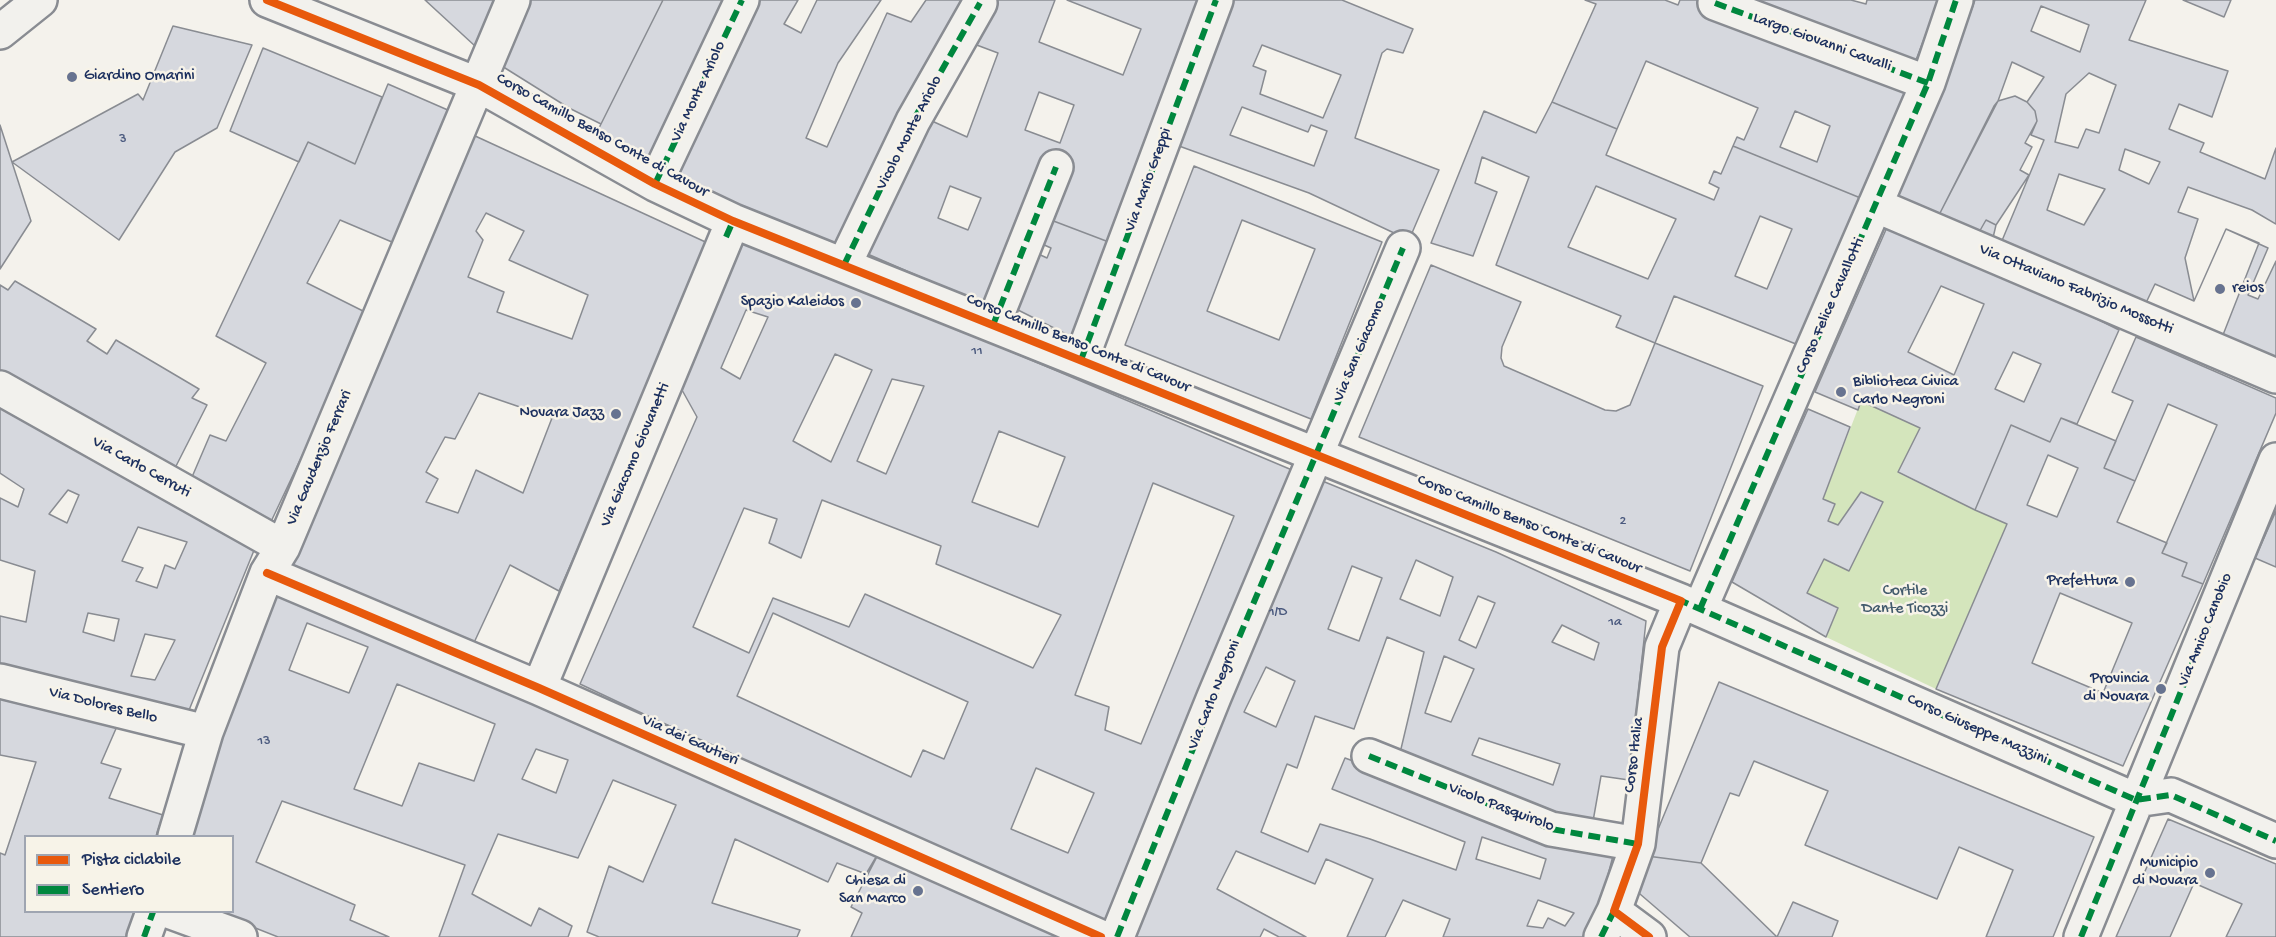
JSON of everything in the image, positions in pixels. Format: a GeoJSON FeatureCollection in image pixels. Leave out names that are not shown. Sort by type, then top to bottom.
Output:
{"type":"FeatureCollection","features":[{"type":"Feature","properties":{"kind":"street","name":"Corso Camillo Benso Conte di Cavour"},"geometry":{"type":"LineString","coordinates":[[267,0],[479,85],[655,184],[729,229],[844,265],[1691,605]]}},
{"type":"Feature","properties":{"kind":"street","name":"Via Gaudenzio Ferrari"},"geometry":{"type":"LineString","coordinates":[[176,835],[206,732],[275,560],[479,85],[513,0]]}},
{"type":"Feature","properties":{"kind":"street","name":"Via Monte Ariolo"},"geometry":{"type":"LineString","coordinates":[[655,184],[742,0]]}},
{"type":"Feature","properties":{"kind":"street","name":"Via Mario Greppi"},"geometry":{"type":"LineString","coordinates":[[1082,360],[1215,0]]}},
{"type":"Feature","properties":{"kind":"street","name":"Corso Felice Cavallotti"},"geometry":{"type":"LineString","coordinates":[[1691,605],[1875,205],[1928,83],[1956,0]]}},
{"type":"Feature","properties":{"kind":"street","name":"Vicolo Monte Ariolo"},"geometry":{"type":"LineString","coordinates":[[844,265],[913,121],[980,3]]}},
{"type":"Feature","properties":{"kind":"street","name":"Largo Giovanni Cavalli"},"geometry":{"type":"LineString","coordinates":[[1715,3],[1928,83]]}},
{"type":"Feature","properties":{"kind":"street"},"geometry":{"type":"LineString","coordinates":[[993,325],[1056,167]]}},
{"type":"Feature","properties":{"kind":"street","name":"Via Ottaviano Fabrizio Mossotti"},"geometry":{"type":"LineString","coordinates":[[1875,205],[2276,376]]}},
{"type":"Feature","properties":{"kind":"street","name":"Via Giacomo Giovanetti"},"geometry":{"type":"LineString","coordinates":[[539,688],[729,229]]}},
{"type":"Feature","properties":{"kind":"street","name":"Via San Giacomo"},"geometry":{"type":"LineString","coordinates":[[1316,454],[1403,249]]}},
{"type":"Feature","properties":{"kind":"street","name":"Via Carlo Cerruti"},"geometry":{"type":"LineString","coordinates":[[1,391],[275,560]]}},
{"type":"Feature","properties":{"kind":"street","name":"Via Carlo Negroni"},"geometry":{"type":"LineString","coordinates":[[1117,937],[1316,454]]}},
{"type":"Feature","properties":{"kind":"street","name":"Via Amico Canobio"},"geometry":{"type":"LineString","coordinates":[[2081,937],[2276,460]]}},
{"type":"Feature","properties":{"kind":"street","name":"Via dei Gautieri"},"geometry":{"type":"LineString","coordinates":[[275,560],[539,688],[1101,937]]}},
{"type":"Feature","properties":{"kind":"street","name":"Corso Giuseppe Mazzini"},"geometry":{"type":"LineString","coordinates":[[1691,605],[2136,800]]}},
{"type":"Feature","properties":{"kind":"street","name":"Corso Italia"},"geometry":{"type":"LineString","coordinates":[[1608,924],[1638,844],[1662,647],[1691,605]]}},
{"type":"Feature","properties":{"kind":"street","name":"Via Dolores Bello"},"geometry":{"type":"LineString","coordinates":[[0,681],[206,732]]}},
{"type":"Feature","properties":{"kind":"street","name":"Vicolo Pasquirolo"},"geometry":{"type":"LineString","coordinates":[[1369,756],[1551,829],[1638,844]]}},
{"type":"Feature","properties":{"kind":"street"},"geometry":{"type":"LineString","coordinates":[[2136,800],[2171,795],[2276,841]]}},
{"type":"Feature","properties":{"kind":"street"},"geometry":{"type":"LineString","coordinates":[[144,937],[153,913]]}},
{"type":"Feature","properties":{"kind":"street"},"geometry":{"type":"LineString","coordinates":[[174,913],[240,937]]}},
{"type":"Feature","properties":{"kind":"street"},"geometry":{"type":"LineString","coordinates":[[1608,924],[1649,937]]}},
{"type":"Feature","properties":{"kind":"green space","name":"Cortile Dante Ticozzi"},"geometry":{"type":"Polygon","coordinates":[[[1861,401],[1920,428],[1898,473],[2007,524],[1936,689],[1826,637],[1838,608],[1807,593],[1824,559],[1849,571],[1883,503],[1861,492],[1838,525],[1828,521],[1835,504],[1823,499],[1861,401]]]}},
{"type":"Feature","properties":{"kind":"building"},"geometry":{"type":"Polygon","coordinates":[[[425,0],[496,0],[475,46],[425,0]]]}},
{"type":"Feature","properties":{"kind":"building"},"geometry":{"type":"Polygon","coordinates":[[[521,0],[663,0],[601,124],[569,108],[497,63],[521,0]]]}},
{"type":"Feature","properties":{"kind":"building"},"geometry":{"type":"Polygon","coordinates":[[[663,0],[736,0],[655,163],[597,132],[663,0]]]}},
{"type":"Feature","properties":{"kind":"building"},"geometry":{"type":"Polygon","coordinates":[[[756,0],[798,0],[784,24],[801,33],[817,0],[881,0],[838,63],[806,138],[827,147],[887,13],[911,22],[926,0],[970,0],[841,250],[671,182],[756,0]]]}},
{"type":"Feature","properties":{"kind":"building"},"geometry":{"type":"Polygon","coordinates":[[[989,0],[1055,0],[1039,42],[1123,75],[1141,29],[1067,0],[1206,0],[1114,244],[1043,217],[987,306],[863,252],[921,116],[967,137],[998,53],[966,41],[989,0]],[[1039,92],[1025,130],[1060,143],[1074,105],[1039,92]],[[950,186],[938,218],[968,230],[981,198],[950,186]]]}},
{"type":"Feature","properties":{"kind":"building"},"geometry":{"type":"Polygon","coordinates":[[[1230,0],[1342,0],[1413,29],[1403,53],[1387,49],[1382,53],[1355,138],[1439,170],[1409,240],[1309,193],[1179,146],[1230,0]],[[1262,45],[1253,66],[1266,71],[1260,94],[1323,118],[1341,75],[1262,45]],[[1242,107],[1230,135],[1314,166],[1327,131],[1311,125],[1308,132],[1242,107]]]}},
{"type":"Feature","properties":{"kind":"building"},"geometry":{"type":"Polygon","coordinates":[[[1585,0],[1665,0],[1678,5],[1680,0],[1709,0],[1704,13],[1905,93],[1863,199],[1733,146],[1737,137],[1744,140],[1758,108],[1646,61],[1617,129],[1552,102],[1596,4],[1585,0]],[[1795,111],[1780,147],[1817,162],[1830,126],[1795,111]]]}},
{"type":"Feature","properties":{"kind":"building"},"geometry":{"type":"Polygon","coordinates":[[[1751,0],[1851,0],[1866,4],[1867,0],[1939,0],[1916,60],[1788,16],[1751,0]]]}},
{"type":"Feature","properties":{"kind":"building"},"geometry":{"type":"Polygon","coordinates":[[[1975,0],[2146,0],[2129,40],[2228,71],[2212,117],[2179,104],[2169,129],[2204,143],[2200,152],[2265,179],[2276,148],[2276,224],[2252,210],[2188,187],[2178,212],[2198,219],[2185,258],[2194,301],[2226,229],[2268,248],[2248,295],[2258,299],[2276,261],[2276,364],[2001,243],[2044,140],[2031,135],[2037,121],[2035,111],[2027,102],[2044,77],[2012,62],[1998,101],[1939,215],[1897,195],[1946,80],[1975,0]],[[2041,6],[2031,31],[2080,52],[2089,25],[2041,6]],[[2089,73],[2066,94],[2055,142],[2078,148],[2086,129],[2099,133],[2116,85],[2089,73]],[[2125,149],[2119,170],[2149,184],[2160,162],[2125,149]],[[2059,174],[2047,210],[2084,225],[2105,189],[2059,174]]]}},
{"type":"Feature","properties":{"kind":"building"},"geometry":{"type":"Polygon","coordinates":[[[2183,0],[2231,0],[2224,17],[2183,0]]]}},
{"type":"Feature","properties":{"kind":"building"},"geometry":{"type":"Polygon","coordinates":[[[173,26],[252,45],[217,128],[175,152],[119,240],[12,162],[138,94],[143,100],[173,26]]]}},
{"type":"Feature","properties":{"kind":"building"},"geometry":{"type":"Polygon","coordinates":[[[263,48],[382,97],[355,164],[308,142],[299,162],[230,131],[263,48]]]}},
{"type":"Feature","properties":{"kind":"building"},"geometry":{"type":"Polygon","coordinates":[[[388,84],[457,114],[399,245],[340,220],[307,283],[369,314],[268,528],[189,484],[210,435],[226,441],[266,363],[216,336],[308,142],[355,164],[388,84]]]}},
{"type":"Feature","properties":{"kind":"building"},"geometry":{"type":"Polygon","coordinates":[[[2015,96],[2027,102],[2035,111],[2037,121],[2025,143],[2032,147],[2020,170],[2029,175],[1996,225],[1986,220],[1978,234],[1939,215],[1994,106],[1998,101],[2015,96]]]}},
{"type":"Feature","properties":{"kind":"building"},"geometry":{"type":"Polygon","coordinates":[[[1552,102],[1617,129],[1606,155],[1714,200],[1719,188],[1709,183],[1714,171],[1721,174],[1733,146],[1863,199],[1801,346],[1674,296],[1655,343],[1616,327],[1621,316],[1496,265],[1529,177],[1482,157],[1475,183],[1497,192],[1473,256],[1431,243],[1484,111],[1536,133],[1552,102]],[[1596,186],[1568,247],[1648,279],[1676,219],[1596,186]],[[1760,216],[1735,276],[1767,289],[1792,229],[1760,216]]]}},
{"type":"Feature","properties":{"kind":"building"},"geometry":{"type":"Polygon","coordinates":[[[0,125],[31,221],[0,269],[0,125]]]}},
{"type":"Feature","properties":{"kind":"building"},"geometry":{"type":"Polygon","coordinates":[[[473,135],[712,245],[559,591],[510,565],[472,647],[288,567],[473,135]],[[486,213],[476,231],[483,240],[468,277],[504,292],[497,312],[572,339],[588,295],[509,260],[524,231],[486,213]],[[479,393],[455,439],[445,437],[426,472],[438,479],[426,502],[458,513],[476,470],[523,493],[552,418],[479,393]]]}},
{"type":"Feature","properties":{"kind":"building"},"geometry":{"type":"Polygon","coordinates":[[[1194,166],[1382,242],[1311,419],[1125,345],[1194,166]],[[1242,220],[1207,311],[1279,340],[1315,249],[1242,220]]]}},
{"type":"Feature","properties":{"kind":"building"},"geometry":{"type":"Polygon","coordinates":[[[1043,217],[1114,244],[1078,340],[1004,303],[1034,252],[1047,258],[1051,248],[1033,240],[1043,217]]]}},
{"type":"Feature","properties":{"kind":"building"},"geometry":{"type":"Polygon","coordinates":[[[1986,220],[1996,225],[1992,242],[1978,234],[1986,220]]]}},
{"type":"Feature","properties":{"kind":"building"},"geometry":{"type":"Polygon","coordinates":[[[1888,225],[2025,283],[2119,330],[2077,424],[2061,418],[2050,442],[2011,425],[1975,510],[1898,472],[1920,428],[1861,401],[1858,410],[1815,392],[1888,225]],[[1941,286],[1908,352],[1954,375],[1984,304],[1941,286]],[[2013,352],[1995,389],[2024,402],[2041,364],[2013,352]]]}},
{"type":"Feature","properties":{"kind":"building","name":"reios"},"geometry":{"type":"Polygon","coordinates":[[[2226,229],[2259,243],[2221,340],[2144,307],[2155,284],[2194,301],[2226,229]]]}},
{"type":"Feature","properties":{"kind":"building"},"geometry":{"type":"Polygon","coordinates":[[[737,236],[1292,470],[1106,932],[580,684],[697,417],[677,381],[737,236]],[[746,310],[721,368],[740,379],[768,317],[746,310]],[[835,354],[793,441],[831,462],[872,370],[835,354]],[[892,379],[857,461],[886,474],[924,386],[892,379]],[[999,431],[972,502],[1038,527],[1065,457],[999,431]],[[1153,483],[1075,695],[1109,707],[1105,730],[1141,744],[1234,516],[1153,483]],[[822,500],[801,558],[769,543],[777,519],[744,508],[693,627],[749,653],[773,598],[849,627],[865,594],[1033,668],[1061,615],[936,564],[941,546],[822,500]],[[773,613],[737,696],[911,777],[923,750],[944,759],[968,702],[773,613]],[[1036,768],[1011,829],[1068,853],[1094,793],[1036,768]]]}},
{"type":"Feature","properties":{"kind":"building"},"geometry":{"type":"Polygon","coordinates":[[[1431,265],[1521,302],[1502,347],[1501,358],[1504,366],[1605,410],[1616,411],[1630,405],[1655,343],[1763,386],[1690,571],[1359,437],[1431,265]]]}},
{"type":"Feature","properties":{"kind":"building"},"geometry":{"type":"Polygon","coordinates":[[[15,281],[96,329],[87,341],[107,354],[116,340],[199,389],[192,398],[207,405],[172,474],[0,375],[0,285],[8,290],[15,281]]]}},
{"type":"Feature","properties":{"kind":"building"},"geometry":{"type":"Polygon","coordinates":[[[2136,337],[2276,398],[2276,413],[2203,584],[2182,576],[2187,563],[2162,553],[2217,425],[2168,404],[2135,481],[2104,468],[2133,401],[2112,392],[2136,337]]]}},
{"type":"Feature","properties":{"kind":"building"},"geometry":{"type":"Polygon","coordinates":[[[0,401],[257,543],[185,720],[0,676],[0,616],[26,622],[35,571],[0,560],[0,498],[18,507],[24,489],[0,473],[0,401]],[[68,490],[49,514],[67,523],[79,495],[68,490]],[[138,527],[122,561],[143,568],[136,581],[157,588],[165,565],[175,569],[187,542],[138,527]],[[88,613],[83,632],[114,641],[119,619],[88,613]],[[145,634],[131,676],[155,680],[175,640],[145,634]]]}},
{"type":"Feature","properties":{"kind":"building"},"geometry":{"type":"Polygon","coordinates":[[[1808,409],[1850,427],[1823,499],[1835,504],[1828,521],[1838,525],[1861,492],[1883,502],[1849,571],[1824,559],[1807,593],[1838,608],[1826,637],[1732,582],[1808,409]]]}},
{"type":"Feature","properties":{"kind":"building"},"geometry":{"type":"Polygon","coordinates":[[[2061,418],[2116,441],[2104,468],[2135,481],[2117,522],[2167,543],[2162,553],[2187,563],[2182,576],[2203,584],[2123,766],[1936,689],[2007,524],[1975,510],[2011,425],[2050,442],[2061,418]],[[2048,455],[2027,505],[2057,517],[2078,468],[2048,455]],[[2060,593],[2032,663],[2103,693],[2132,623],[2060,593]]]}},
{"type":"Feature","properties":{"kind":"building"},"geometry":{"type":"Polygon","coordinates":[[[1315,478],[1496,552],[1646,621],[1629,780],[1601,776],[1592,827],[1400,753],[1424,652],[1387,637],[1354,729],[1315,716],[1297,768],[1287,764],[1261,832],[1308,852],[1320,824],[1370,839],[1456,870],[1465,842],[1332,789],[1345,758],[1421,786],[1615,848],[1592,937],[1443,937],[1450,919],[1403,900],[1385,937],[1347,937],[1373,879],[1326,859],[1315,884],[1236,851],[1217,889],[1306,937],[1279,937],[1264,929],[1260,937],[1131,937],[1315,478]],[[1416,560],[1400,599],[1440,616],[1453,577],[1416,560]],[[1352,566],[1328,629],[1359,641],[1382,578],[1352,566]],[[1478,596],[1459,640],[1476,648],[1495,603],[1478,596]],[[1562,625],[1552,642],[1594,660],[1599,643],[1562,625]],[[1444,656],[1425,713],[1451,722],[1474,669],[1444,656]],[[1266,667],[1244,712],[1276,727],[1295,681],[1266,667]],[[1479,738],[1472,755],[1553,785],[1560,764],[1479,738]],[[1482,837],[1476,859],[1540,879],[1546,859],[1482,837]],[[1538,900],[1527,926],[1543,928],[1548,918],[1565,926],[1574,913],[1538,900]]]}},
{"type":"Feature","properties":{"kind":"building"},"geometry":{"type":"Polygon","coordinates":[[[2276,511],[2276,567],[2255,558],[2276,511]]]}},
{"type":"Feature","properties":{"kind":"building"},"geometry":{"type":"Polygon","coordinates":[[[275,583],[882,847],[866,874],[837,863],[828,882],[735,839],[712,903],[800,930],[797,937],[599,937],[587,932],[609,866],[643,882],[676,805],[613,780],[578,858],[498,834],[472,894],[531,926],[539,908],[572,926],[568,937],[439,937],[465,865],[282,801],[256,862],[355,905],[350,920],[389,937],[278,937],[218,913],[234,913],[234,835],[183,835],[275,583]],[[307,623],[289,670],[349,693],[368,647],[307,623]],[[397,684],[354,789],[402,806],[419,763],[474,781],[495,724],[397,684]],[[536,749],[522,779],[556,793],[568,760],[536,749]]]}},
{"type":"Feature","properties":{"kind":"building"},"geometry":{"type":"Polygon","coordinates":[[[1719,682],[2094,837],[2053,937],[1986,937],[2013,870],[1959,847],[1937,899],[1805,845],[1828,791],[1754,761],[1739,796],[1730,793],[1701,863],[1647,856],[1719,682]]]}},
{"type":"Feature","properties":{"kind":"building"},"geometry":{"type":"Polygon","coordinates":[[[0,696],[118,724],[101,763],[121,769],[109,798],[163,815],[156,835],[24,835],[24,913],[134,913],[127,937],[0,937],[0,853],[5,855],[36,762],[0,755],[0,696]]]}},
{"type":"Feature","properties":{"kind":"building","name":"Municipio di Novara"},"geometry":{"type":"Polygon","coordinates":[[[2168,819],[2276,864],[2276,937],[2226,937],[2242,904],[2194,883],[2170,937],[2116,937],[2168,819]]]}},
{"type":"Feature","properties":{"kind":"building","name":"Chiesa di San Marco"},"geometry":{"type":"Polygon","coordinates":[[[882,847],[1078,937],[851,937],[862,913],[851,907],[882,847]]]}},
{"type":"Feature","properties":{"kind":"building"},"geometry":{"type":"Polygon","coordinates":[[[1647,856],[1701,863],[1777,937],[1690,937],[1633,888],[1647,856]]]}},
{"type":"Feature","properties":{"kind":"building"},"geometry":{"type":"Polygon","coordinates":[[[1793,902],[1838,921],[1832,937],[1777,937],[1793,902]]]}},
{"type":"Feature","properties":{"kind":"marked path"},"geometry":{"type":"LineString","coordinates":[[655,184],[742,0]]}},
{"type":"Feature","properties":{"kind":"marked path"},"geometry":{"type":"LineString","coordinates":[[1081,360],[1216,0]]}},
{"type":"Feature","properties":{"kind":"marked path"},"geometry":{"type":"LineString","coordinates":[[1700,609],[1928,83],[1956,0]]}},
{"type":"Feature","properties":{"kind":"marked path"},"geometry":{"type":"LineString","coordinates":[[844,265],[913,121],[980,3]]}},
{"type":"Feature","properties":{"kind":"marked path"},"geometry":{"type":"LineString","coordinates":[[1715,3],[1928,83]]}},
{"type":"Feature","properties":{"kind":"marked path"},"geometry":{"type":"LineString","coordinates":[[993,325],[1056,167]]}},
{"type":"Feature","properties":{"kind":"marked path"},"geometry":{"type":"LineString","coordinates":[[726,237],[733,221]]}},
{"type":"Feature","properties":{"kind":"marked path"},"geometry":{"type":"LineString","coordinates":[[1117,937],[1214,697],[1403,248]]}},
{"type":"Feature","properties":{"kind":"marked path"},"geometry":{"type":"LineString","coordinates":[[2081,937],[2230,571]]}},
{"type":"Feature","properties":{"kind":"marked path"},"geometry":{"type":"LineString","coordinates":[[1677,599],[2136,800],[2171,795],[2276,841]]}},
{"type":"Feature","properties":{"kind":"marked path"},"geometry":{"type":"LineString","coordinates":[[1369,756],[1551,829],[1638,844]]}},
{"type":"Feature","properties":{"kind":"marked path"},"geometry":{"type":"LineString","coordinates":[[1601,937],[1616,907]]}},
{"type":"Feature","properties":{"kind":"marked path"},"geometry":{"type":"LineString","coordinates":[[144,937],[153,913]]}},
{"type":"Feature","properties":{"kind":"cycle path"},"geometry":{"type":"LineString","coordinates":[[267,0],[479,85],[655,184],[733,221],[1681,601],[1662,647],[1638,844],[1614,911],[1649,937]]}},
{"type":"Feature","properties":{"kind":"cycle path"},"geometry":{"type":"LineString","coordinates":[[267,573],[539,688],[1101,937]]}},
{"type":"Feature","properties":{"kind":"place","name":"Giardino Omarini"},"geometry":{"type":"Point","coordinates":[72,77]}},
{"type":"Feature","properties":{"kind":"place","name":"reios"},"geometry":{"type":"Point","coordinates":[2220,289]}},
{"type":"Feature","properties":{"kind":"place","name":"Spazio Kaleidos"},"geometry":{"type":"Point","coordinates":[856,303]}},
{"type":"Feature","properties":{"kind":"place","name":"Biblioteca Civica Carlo Negroni"},"geometry":{"type":"Point","coordinates":[1841,392]}},
{"type":"Feature","properties":{"kind":"place","name":"Novara Jazz"},"geometry":{"type":"Point","coordinates":[616,414]}},
{"type":"Feature","properties":{"kind":"place","name":"Prefettura"},"geometry":{"type":"Point","coordinates":[2130,582]}},
{"type":"Feature","properties":{"kind":"place","name":"Provincia di Novara"},"geometry":{"type":"Point","coordinates":[2161,689]}},
{"type":"Feature","properties":{"kind":"place","name":"Municipio di Novara"},"geometry":{"type":"Point","coordinates":[2210,873]}},
{"type":"Feature","properties":{"kind":"place","name":"Chiesa di San Marco"},"geometry":{"type":"Point","coordinates":[918,891]}}]}
